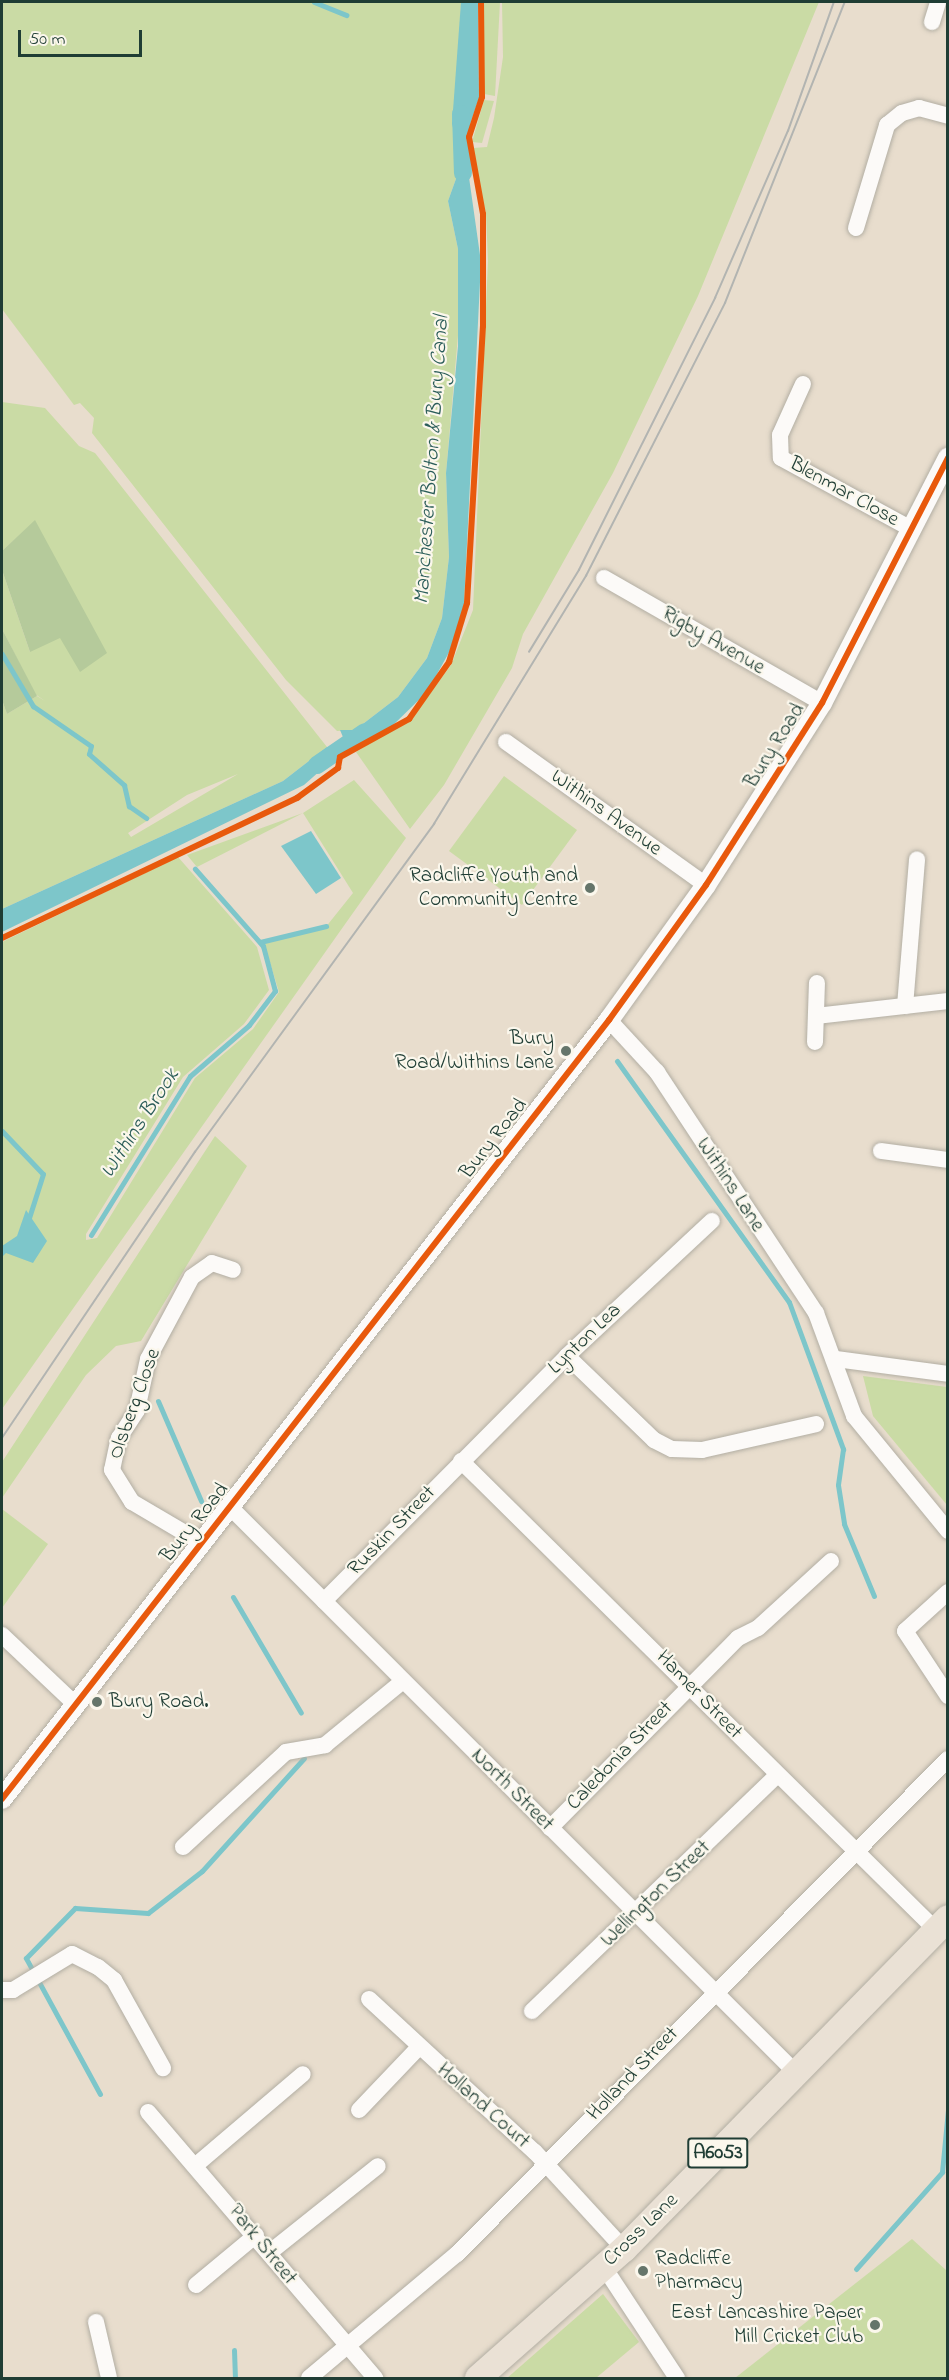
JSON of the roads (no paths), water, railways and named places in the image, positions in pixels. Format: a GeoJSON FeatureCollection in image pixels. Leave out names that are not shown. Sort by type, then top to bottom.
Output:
{"type":"FeatureCollection","features":[{"type":"Feature","properties":{"kind":"main road","name":"Cross Lane"},"geometry":{"type":"LineString","coordinates":[[478,2379],[624,2249],[942,1924]]}},
{"type":"Feature","properties":{"kind":"street"},"geometry":{"type":"LineString","coordinates":[[932,22],[938,2]]}},
{"type":"Feature","properties":{"kind":"street"},"geometry":{"type":"LineString","coordinates":[[856,228],[887,125],[910,110],[948,116]]}},
{"type":"Feature","properties":{"kind":"street","name":"Blenmar Close"},"geometry":{"type":"LineString","coordinates":[[803,384],[780,435],[781,458],[913,530]]}},
{"type":"Feature","properties":{"kind":"street","name":"Bury Road"},"geometry":{"type":"LineString","coordinates":[[2,1799],[609,1020],[706,885],[822,703],[913,530],[948,458]]}},
{"type":"Feature","properties":{"kind":"street","name":"Rigby Avenue"},"geometry":{"type":"LineString","coordinates":[[604,578],[822,703]]}},
{"type":"Feature","properties":{"kind":"street","name":"Withins Avenue"},"geometry":{"type":"LineString","coordinates":[[506,742],[706,885]]}},
{"type":"Feature","properties":{"kind":"street"},"geometry":{"type":"LineString","coordinates":[[905,1006],[917,859]]}},
{"type":"Feature","properties":{"kind":"street"},"geometry":{"type":"LineString","coordinates":[[814,1042],[817,983]]}},
{"type":"Feature","properties":{"kind":"street"},"geometry":{"type":"LineString","coordinates":[[816,1016],[948,1001]]}},
{"type":"Feature","properties":{"kind":"street","name":"Withins Lane"},"geometry":{"type":"LineString","coordinates":[[609,1020],[657,1072],[816,1313],[836,1359],[854,1416],[948,1531]]}},
{"type":"Feature","properties":{"kind":"street"},"geometry":{"type":"LineString","coordinates":[[881,1151],[948,1160]]}},
{"type":"Feature","properties":{"kind":"street","name":"Lynton Lea"},"geometry":{"type":"LineString","coordinates":[[461,1461],[567,1356],[712,1221]]}},
{"type":"Feature","properties":{"kind":"street","name":"Olsberg Close"},"geometry":{"type":"LineString","coordinates":[[200,1542],[132,1502],[112,1470],[119,1438],[137,1410],[148,1359],[192,1277],[212,1263],[233,1270]]}},
{"type":"Feature","properties":{"kind":"street"},"geometry":{"type":"LineString","coordinates":[[567,1356],[654,1440],[672,1449],[702,1450],[816,1424]]}},
{"type":"Feature","properties":{"kind":"street"},"geometry":{"type":"LineString","coordinates":[[836,1359],[948,1374]]}},
{"type":"Feature","properties":{"kind":"street","name":"Ruskin Street"},"geometry":{"type":"LineString","coordinates":[[324,1601],[461,1461]]}},
{"type":"Feature","properties":{"kind":"street","name":"Hamer Street"},"geometry":{"type":"LineString","coordinates":[[461,1461],[690,1684],[777,1775],[855,1850],[942,1924]]}},
{"type":"Feature","properties":{"kind":"street","name":"North Street"},"geometry":{"type":"LineString","coordinates":[[230,1507],[796,2073]]}},
{"type":"Feature","properties":{"kind":"street","name":"Caledonia Street"},"geometry":{"type":"LineString","coordinates":[[550,1828],[690,1684],[831,1561]]}},
{"type":"Feature","properties":{"kind":"street"},"geometry":{"type":"LineString","coordinates":[[948,1592],[905,1631],[948,1696]]}},
{"type":"Feature","properties":{"kind":"street"},"geometry":{"type":"LineString","coordinates":[[2,1635],[75,1704]]}},
{"type":"Feature","properties":{"kind":"street"},"geometry":{"type":"LineString","coordinates":[[183,1847],[286,1752],[325,1744],[403,1681]]}},
{"type":"Feature","properties":{"kind":"street","name":"Holland Street"},"geometry":{"type":"LineString","coordinates":[[309,2379],[457,2254],[713,1992],[948,1759]]}},
{"type":"Feature","properties":{"kind":"street","name":"Wellington Street"},"geometry":{"type":"LineString","coordinates":[[532,2011],[777,1775]]}},
{"type":"Feature","properties":{"kind":"street"},"geometry":{"type":"LineString","coordinates":[[7,1990],[72,1954],[114,1980],[163,2068]]}},
{"type":"Feature","properties":{"kind":"street","name":"Holland Court"},"geometry":{"type":"LineString","coordinates":[[369,1999],[418,2048],[545,2166],[624,2249]]}},
{"type":"Feature","properties":{"kind":"street","name":"Holland Court"},"geometry":{"type":"LineString","coordinates":[[359,2110],[418,2048]]}},
{"type":"Feature","properties":{"kind":"street"},"geometry":{"type":"LineString","coordinates":[[196,2165],[303,2074]]}},
{"type":"Feature","properties":{"kind":"street","name":"Park Street"},"geometry":{"type":"LineString","coordinates":[[148,2112],[256,2235],[375,2379]]}},
{"type":"Feature","properties":{"kind":"street"},"geometry":{"type":"LineString","coordinates":[[269,2253],[378,2166]]}},
{"type":"Feature","properties":{"kind":"street"},"geometry":{"type":"LineString","coordinates":[[196,2285],[256,2235]]}},
{"type":"Feature","properties":{"kind":"street"},"geometry":{"type":"LineString","coordinates":[[604,2267],[677,2379]]}},
{"type":"Feature","properties":{"kind":"street"},"geometry":{"type":"LineString","coordinates":[[96,2322],[104,2377]]}},
{"type":"Feature","properties":{"kind":"water"},"geometry":{"type":"Polygon","coordinates":[[[461,2],[478,2],[479,98],[465,139],[456,138],[452,124],[461,2]]]}},
{"type":"Feature","properties":{"kind":"water"},"geometry":{"type":"Polygon","coordinates":[[[465,149],[481,262],[464,604],[457,638],[427,692],[387,731],[348,749],[340,730],[355,730],[398,697],[427,658],[442,618],[449,557],[446,473],[458,346],[458,249],[448,201],[457,176],[455,150],[465,149]]]}},
{"type":"Feature","properties":{"kind":"water"},"geometry":{"type":"Polygon","coordinates":[[[327,747],[338,755],[304,785],[2,932],[2,909],[283,781],[327,747]]]}},
{"type":"Feature","properties":{"kind":"water"},"geometry":{"type":"Polygon","coordinates":[[[311,831],[341,878],[316,894],[281,846],[311,831]]]}},
{"type":"Feature","properties":{"kind":"water"},"geometry":{"type":"Polygon","coordinates":[[[26,1210],[47,1241],[33,1263],[6,1253],[2,1257],[2,1246],[17,1236],[26,1210]]]}},
{"type":"Feature","properties":{"kind":"waterway"},"geometry":{"type":"LineString","coordinates":[[314,2],[347,15]]}},
{"type":"Feature","properties":{"kind":"waterway","name":"Manchester Bolton & Bury Canal"},"geometry":{"type":"LineString","coordinates":[[461,114],[463,173]]}},
{"type":"Feature","properties":{"kind":"waterway","name":"Withins Brook"},"geometry":{"type":"LineString","coordinates":[[2,654],[33,706],[91,746],[89,754],[124,785],[129,806],[146,818]]}},
{"type":"Feature","properties":{"kind":"waterway","name":"Manchester Bolton & Bury Canal"},"geometry":{"type":"LineString","coordinates":[[317,765],[365,732]]}},
{"type":"Feature","properties":{"kind":"waterway","name":"Withins Brook"},"geometry":{"type":"LineString","coordinates":[[91,1235],[190,1076],[249,1025],[275,991],[263,946],[195,869]]}},
{"type":"Feature","properties":{"kind":"waterway"},"geometry":{"type":"LineString","coordinates":[[260,942],[326,926]]}},
{"type":"Feature","properties":{"kind":"waterway"},"geometry":{"type":"LineString","coordinates":[[617,1061],[789,1302],[843,1449],[838,1485],[844,1524],[874,1596]]}},
{"type":"Feature","properties":{"kind":"waterway"},"geometry":{"type":"LineString","coordinates":[[2,1131],[43,1174],[29,1218]]}},
{"type":"Feature","properties":{"kind":"waterway"},"geometry":{"type":"LineString","coordinates":[[158,1401],[201,1501]]}},
{"type":"Feature","properties":{"kind":"waterway"},"geometry":{"type":"LineString","coordinates":[[233,1597],[301,1713]]}},
{"type":"Feature","properties":{"kind":"waterway"},"geometry":{"type":"LineString","coordinates":[[100,2094],[26,1958],[75,1908],[148,1913],[202,1871],[304,1758]]}},
{"type":"Feature","properties":{"kind":"waterway"},"geometry":{"type":"LineString","coordinates":[[856,2269],[942,2172],[948,2110]]}},
{"type":"Feature","properties":{"kind":"waterway"},"geometry":{"type":"LineString","coordinates":[[234,2350],[235,2378]]}},
{"type":"Feature","properties":{"kind":"tram line"},"geometry":{"type":"LineString","coordinates":[[529,652],[579,570],[715,298],[788,131],[834,2]]}},
{"type":"Feature","properties":{"kind":"tram line"},"geometry":{"type":"LineString","coordinates":[[2,1438],[195,1152],[434,824],[586,576],[725,303],[845,2]]}},
{"type":"Feature","properties":{"kind":"place","name":"Radcliffe Youth and Community Centre"},"geometry":{"type":"Point","coordinates":[590,888]}},
{"type":"Feature","properties":{"kind":"place","name":"Bury Road/Withins Lane"},"geometry":{"type":"Point","coordinates":[566,1051]}},
{"type":"Feature","properties":{"kind":"place","name":"Bury Road."},"geometry":{"type":"Point","coordinates":[97,1702]}},
{"type":"Feature","properties":{"kind":"place","name":"Radcliffe Pharmacy"},"geometry":{"type":"Point","coordinates":[643,2271]}},
{"type":"Feature","properties":{"kind":"place","name":"East Lancashire Paper Mill Cricket Club"},"geometry":{"type":"Point","coordinates":[875,2325]}}]}
